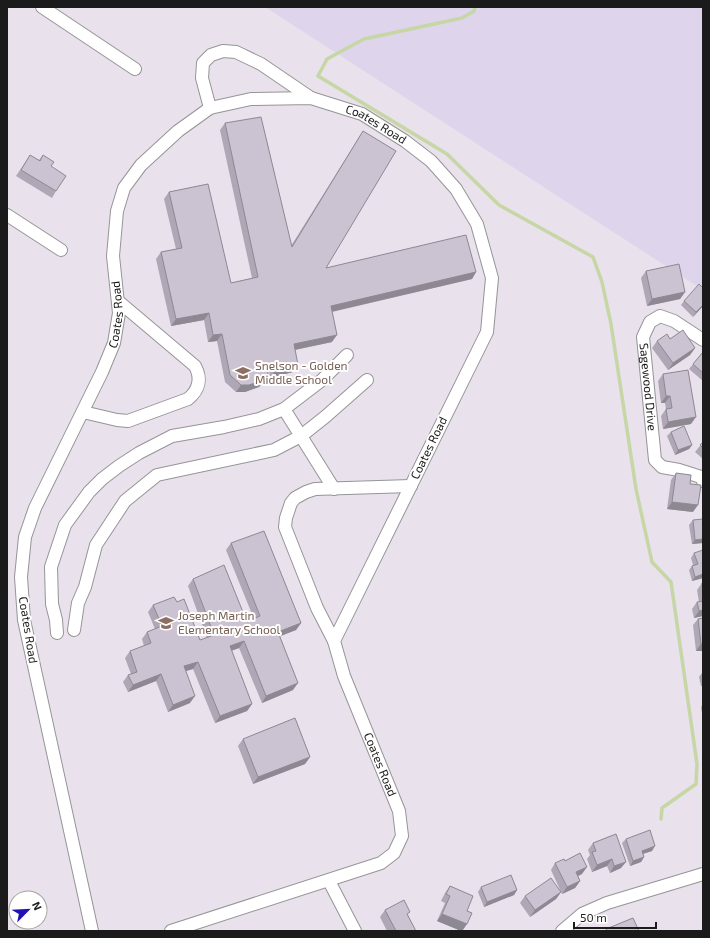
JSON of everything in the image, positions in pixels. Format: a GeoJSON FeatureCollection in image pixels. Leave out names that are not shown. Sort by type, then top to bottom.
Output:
{"type":"FeatureCollection","features":[{"type":"Feature","properties":{"kind":"street"},"geometry":{"type":"LineString","coordinates":[[42,7],[135,69]]}},
{"type":"Feature","properties":{"kind":"street"},"geometry":{"type":"LineString","coordinates":[[210,108],[202,78],[203,64],[211,55],[223,51],[236,52],[261,64],[311,98]]}},
{"type":"Feature","properties":{"kind":"street","name":"Coates Road"},"geometry":{"type":"LineString","coordinates":[[92,931],[24,620],[21,578],[25,537],[35,508],[83,412],[114,343],[119,313],[113,256],[117,211],[124,188],[140,165],[178,131],[210,108],[251,99],[311,98],[362,114],[405,141],[431,161],[456,189],[477,224],[492,278],[487,332],[334,640],[344,676],[399,811],[402,836],[394,853],[381,863],[171,931]]}},
{"type":"Feature","properties":{"kind":"street"},"geometry":{"type":"LineString","coordinates":[[7,214],[61,250]]}},
{"type":"Feature","properties":{"kind":"street"},"geometry":{"type":"LineString","coordinates":[[83,412],[128,421],[188,399],[198,388],[200,381],[196,366],[118,301]]}},
{"type":"Feature","properties":{"kind":"street","name":"Sagewood Drive"},"geometry":{"type":"LineString","coordinates":[[703,340],[674,321],[660,316],[650,322],[643,336],[655,460],[662,467],[687,472],[701,477],[703,481]]}},
{"type":"Feature","properties":{"kind":"street"},"geometry":{"type":"LineString","coordinates":[[57,633],[56,620],[52,604],[51,568],[65,525],[89,492],[102,479],[139,453],[172,436],[259,419],[284,409],[322,380],[347,355]]}},
{"type":"Feature","properties":{"kind":"street"},"geometry":{"type":"LineString","coordinates":[[74,630],[78,603],[85,587],[96,545],[125,501],[157,475],[274,450],[301,436],[325,417],[366,380]]}},
{"type":"Feature","properties":{"kind":"street"},"geometry":{"type":"LineString","coordinates":[[284,409],[334,489]]}},
{"type":"Feature","properties":{"kind":"street"},"geometry":{"type":"LineString","coordinates":[[334,640],[316,608],[285,527],[288,509],[295,498],[315,489],[411,486]]}},
{"type":"Feature","properties":{"kind":"street"},"geometry":{"type":"LineString","coordinates":[[562,931],[582,914],[607,903],[703,874]]}},
{"type":"Feature","properties":{"kind":"street"},"geometry":{"type":"LineString","coordinates":[[329,881],[355,931]]}},
{"type":"Feature","properties":{"kind":"shaded area"},"geometry":{"type":"Polygon","coordinates":[[[265,7],[703,7],[703,290],[265,7]]]}},
{"type":"Feature","properties":{"kind":"building"},"geometry":{"type":"Polygon","coordinates":[[[261,117],[292,247],[363,131],[396,151],[326,268],[466,235],[476,272],[331,306],[337,335],[294,344],[298,365],[275,371],[274,363],[267,364],[268,374],[264,380],[249,385],[241,385],[230,375],[222,334],[213,335],[209,313],[176,319],[161,252],[182,248],[169,192],[208,184],[231,283],[258,277],[225,123],[261,117]]]}},
{"type":"Feature","properties":{"kind":"building"},"geometry":{"type":"Polygon","coordinates":[[[30,155],[40,161],[43,155],[54,162],[51,166],[66,176],[56,191],[21,170],[30,155]]]}},
{"type":"Feature","properties":{"kind":"building"},"geometry":{"type":"Polygon","coordinates":[[[679,264],[685,292],[652,299],[646,271],[679,264]]]}},
{"type":"Feature","properties":{"kind":"building"},"geometry":{"type":"Polygon","coordinates":[[[699,284],[703,288],[703,305],[696,312],[684,301],[699,284]]]}},
{"type":"Feature","properties":{"kind":"building"},"geometry":{"type":"Polygon","coordinates":[[[683,330],[695,348],[673,363],[657,341],[667,334],[670,339],[683,330]]]}},
{"type":"Feature","properties":{"kind":"building"},"geometry":{"type":"Polygon","coordinates":[[[703,352],[703,373],[693,364],[703,352]]]}},
{"type":"Feature","properties":{"kind":"building"},"geometry":{"type":"Polygon","coordinates":[[[688,370],[696,417],[668,422],[666,409],[672,408],[670,396],[666,396],[663,374],[688,370]]]}},
{"type":"Feature","properties":{"kind":"building"},"geometry":{"type":"Polygon","coordinates":[[[684,426],[692,445],[678,450],[671,432],[684,426]]]}},
{"type":"Feature","properties":{"kind":"building"},"geometry":{"type":"Polygon","coordinates":[[[676,473],[691,475],[690,484],[701,485],[698,505],[672,502],[676,473]]]}},
{"type":"Feature","properties":{"kind":"building"},"geometry":{"type":"Polygon","coordinates":[[[703,519],[703,539],[695,540],[693,520],[703,519]]]}},
{"type":"Feature","properties":{"kind":"building"},"geometry":{"type":"Polygon","coordinates":[[[264,531],[301,623],[278,632],[298,683],[266,696],[244,641],[230,646],[252,704],[220,716],[198,662],[184,666],[195,696],[173,705],[161,674],[133,685],[128,675],[137,672],[130,651],[151,643],[147,632],[162,626],[153,605],[174,597],[177,602],[184,599],[200,640],[214,635],[193,579],[224,565],[247,622],[260,616],[231,543],[264,531]]]}},
{"type":"Feature","properties":{"kind":"building"},"geometry":{"type":"Polygon","coordinates":[[[703,550],[703,574],[695,577],[692,566],[698,564],[694,553],[703,550]]]}},
{"type":"Feature","properties":{"kind":"building"},"geometry":{"type":"Polygon","coordinates":[[[703,601],[703,610],[699,611],[697,602],[703,601]]]}},
{"type":"Feature","properties":{"kind":"building"},"geometry":{"type":"Polygon","coordinates":[[[703,618],[703,644],[701,644],[698,619],[703,618]]]}},
{"type":"Feature","properties":{"kind":"building"},"geometry":{"type":"Polygon","coordinates":[[[295,718],[310,757],[258,777],[243,739],[295,718]]]}},
{"type":"Feature","properties":{"kind":"building"},"geometry":{"type":"Polygon","coordinates":[[[650,830],[655,846],[642,851],[644,857],[633,861],[626,839],[650,830]]]}},
{"type":"Feature","properties":{"kind":"building"},"geometry":{"type":"Polygon","coordinates":[[[616,834],[626,862],[614,866],[612,859],[597,865],[592,852],[596,851],[593,843],[616,834]]]}},
{"type":"Feature","properties":{"kind":"building"},"geometry":{"type":"Polygon","coordinates":[[[580,853],[587,867],[576,872],[580,881],[567,887],[555,863],[564,859],[565,861],[580,853]]]}},
{"type":"Feature","properties":{"kind":"building"},"geometry":{"type":"Polygon","coordinates":[[[511,875],[517,890],[487,902],[481,887],[511,875]]]}},
{"type":"Feature","properties":{"kind":"building"},"geometry":{"type":"Polygon","coordinates":[[[551,878],[561,892],[535,910],[525,896],[551,878]]]}},
{"type":"Feature","properties":{"kind":"building"},"geometry":{"type":"Polygon","coordinates":[[[450,886],[473,896],[467,911],[472,913],[467,924],[442,914],[450,896],[446,894],[450,886]]]}},
{"type":"Feature","properties":{"kind":"building"},"geometry":{"type":"Polygon","coordinates":[[[404,900],[410,912],[407,914],[416,931],[396,931],[385,910],[404,900]]]}},
{"type":"Feature","properties":{"kind":"building"},"geometry":{"type":"Polygon","coordinates":[[[633,918],[639,931],[607,931],[606,929],[633,918]]]}},
{"type":"Feature","properties":{"kind":"waterway"},"geometry":{"type":"LineString","coordinates":[[475,7],[474,11],[462,18],[364,39],[327,59],[318,76],[447,154],[499,205],[593,257],[602,282],[611,324],[636,489],[652,562],[671,582],[697,764],[696,784],[662,808],[661,819]]}},
{"type":"Feature","properties":{"kind":"place","name":"Snelson - Golden Middle School"},"geometry":{"type":"Point","coordinates":[243,373]}},
{"type":"Feature","properties":{"kind":"place","name":"Joseph Martin Elementary School"},"geometry":{"type":"Point","coordinates":[166,623]}}]}
